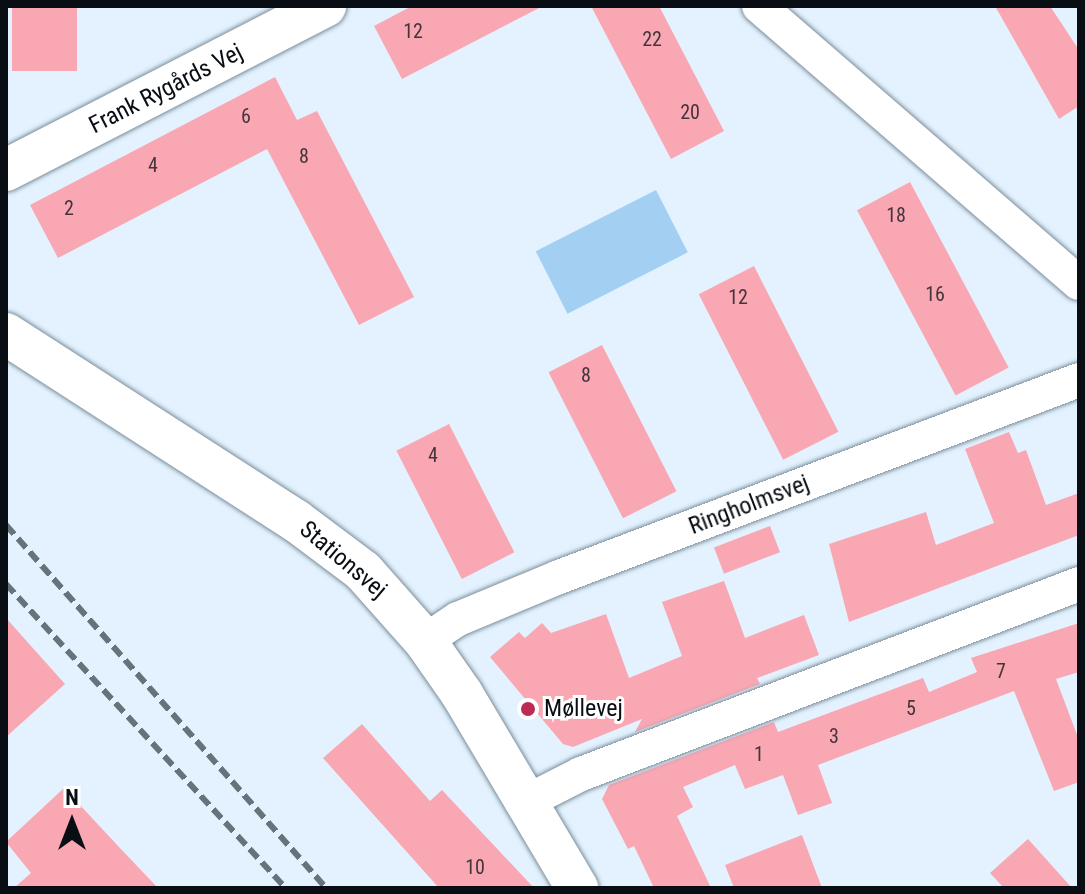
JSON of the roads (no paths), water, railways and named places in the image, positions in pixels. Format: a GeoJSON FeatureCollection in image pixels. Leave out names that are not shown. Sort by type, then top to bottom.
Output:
{"type":"FeatureCollection","features":[{"type":"Feature","properties":{"kind":"street","name":"Frank Rygårds Vej"},"geometry":{"type":"LineString","coordinates":[[6,170],[325,6]]}},
{"type":"Feature","properties":{"kind":"street"},"geometry":{"type":"LineString","coordinates":[[759,6],[1079,283]]}},
{"type":"Feature","properties":{"kind":"street","name":"Stationsvej"},"geometry":{"type":"LineString","coordinates":[[6,334],[335,548],[363,571],[425,641],[577,888]]}},
{"type":"Feature","properties":{"kind":"street","name":"Ringholmsvej"},"geometry":{"type":"LineString","coordinates":[[425,641],[458,619],[559,577],[1079,380]]}},
{"type":"Feature","properties":{"kind":"street"},"geometry":{"type":"LineString","coordinates":[[526,802],[581,774],[1079,584]]}},
{"type":"Feature","properties":{"kind":"railway"},"geometry":{"type":"LineString","coordinates":[[6,525],[326,888]]}},
{"type":"Feature","properties":{"kind":"railway"},"geometry":{"type":"LineString","coordinates":[[6,584],[286,888]]}},
{"type":"Feature","properties":{"kind":"place","name":"Møllevej"},"geometry":{"type":"Point","coordinates":[528,709]}}]}
